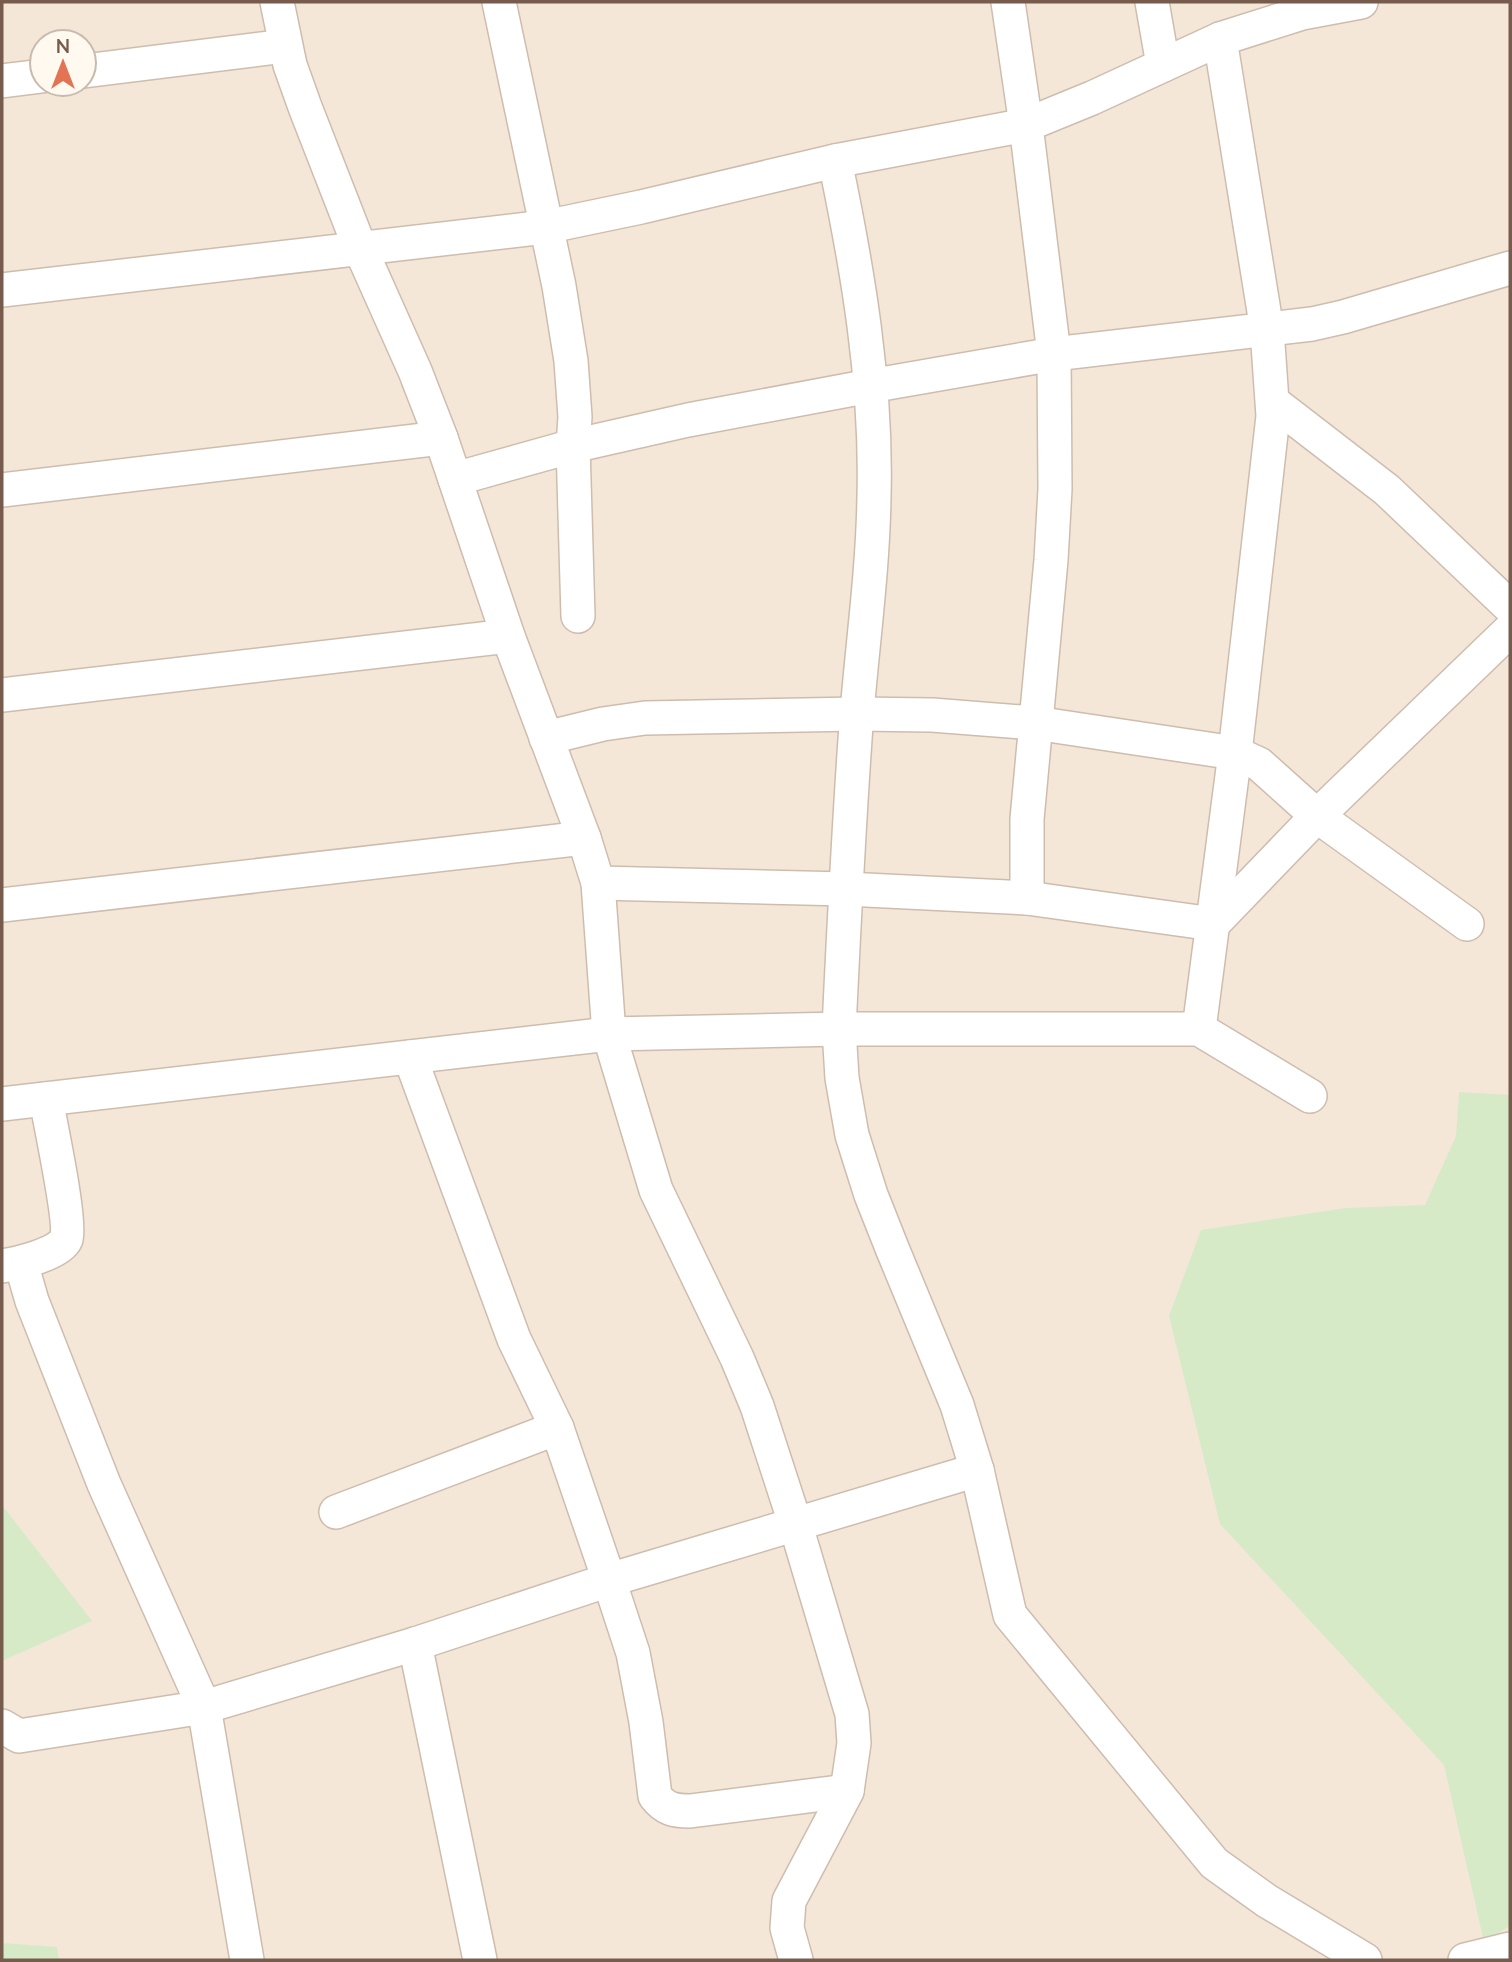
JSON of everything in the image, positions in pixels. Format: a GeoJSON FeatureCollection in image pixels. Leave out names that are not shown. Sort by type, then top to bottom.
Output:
{"type":"FeatureCollection","features":[{"type":"Feature","properties":{"kind":"street"},"geometry":{"type":"LineString","coordinates":[[277,2],[285,46],[305,107],[360,248],[415,371],[441,438],[508,636],[584,838],[598,883],[609,1034],[656,1190],[737,1358],[757,1406],[852,1714],[854,1743],[847,1790],[789,1900],[787,1928],[796,1960]]}},
{"type":"Feature","properties":{"kind":"street"},"geometry":{"type":"LineString","coordinates":[[499,2],[559,286],[571,361],[575,417],[573,446],[578,616]]}},
{"type":"Feature","properties":{"kind":"street"},"geometry":{"type":"LineString","coordinates":[[1008,2],[1054,354],[1054,513],[1027,819],[1027,898]]}},
{"type":"Feature","properties":{"kind":"street"},"geometry":{"type":"LineString","coordinates":[[1152,2],[1163,65]]}},
{"type":"Feature","properties":{"kind":"street"},"geometry":{"type":"LineString","coordinates":[[2,290],[545,227],[835,161],[1026,125],[1070,108],[1220,39],[1302,13],[1362,2]]}},
{"type":"Feature","properties":{"kind":"street"},"geometry":{"type":"LineString","coordinates":[[1199,1029],[1235,753],[1272,434],[1273,401],[1267,330],[1220,39]]}},
{"type":"Feature","properties":{"kind":"street"},"geometry":{"type":"LineString","coordinates":[[98,69],[285,46]]}},
{"type":"Feature","properties":{"kind":"street"},"geometry":{"type":"LineString","coordinates":[[2,81],[28,78]]}},
{"type":"Feature","properties":{"kind":"street"},"geometry":{"type":"LineString","coordinates":[[835,161],[859,284],[870,386],[874,495],[857,714],[839,1029],[842,1078],[852,1135],[884,1227],[957,1405],[977,1471],[1010,1615],[1214,1863],[1267,1901],[1365,1960]]}},
{"type":"Feature","properties":{"kind":"street"},"geometry":{"type":"LineString","coordinates":[[455,480],[573,446],[688,420],[870,386],[1054,354],[1267,330],[1343,317],[1510,268]]}},
{"type":"Feature","properties":{"kind":"street"},"geometry":{"type":"LineString","coordinates":[[1273,401],[1387,490],[1510,607]]}},
{"type":"Feature","properties":{"kind":"street"},"geometry":{"type":"LineString","coordinates":[[2,490],[441,438]]}},
{"type":"Feature","properties":{"kind":"street"},"geometry":{"type":"LineString","coordinates":[[1213,924],[1317,816],[1510,630]]}},
{"type":"Feature","properties":{"kind":"street"},"geometry":{"type":"LineString","coordinates":[[2,695],[508,636]]}},
{"type":"Feature","properties":{"kind":"street"},"geometry":{"type":"LineString","coordinates":[[546,738],[603,724],[645,718],[932,715],[1035,723],[1235,753],[1259,764],[1317,816],[1467,924]]}},
{"type":"Feature","properties":{"kind":"street"},"geometry":{"type":"LineString","coordinates":[[2,905],[584,838]]}},
{"type":"Feature","properties":{"kind":"street"},"geometry":{"type":"LineString","coordinates":[[598,883],[846,889],[1027,898],[1213,924]]}},
{"type":"Feature","properties":{"kind":"street"},"geometry":{"type":"LineString","coordinates":[[2,1104],[609,1034],[839,1029],[1199,1029],[1310,1096]]}},
{"type":"Feature","properties":{"kind":"street"},"geometry":{"type":"LineString","coordinates":[[410,1057],[514,1339],[557,1428],[610,1580],[633,1653],[646,1722],[655,1796],[662,1806],[675,1811],[690,1811],[847,1790]]}},
{"type":"Feature","properties":{"kind":"street"},"geometry":{"type":"LineString","coordinates":[[46,1099],[65,1214],[66,1238],[61,1246],[12,1265],[32,1301],[104,1484],[204,1707],[247,1960]]}},
{"type":"Feature","properties":{"kind":"street"},"geometry":{"type":"LineString","coordinates":[[336,1512],[557,1428]]}},
{"type":"Feature","properties":{"kind":"street"},"geometry":{"type":"LineString","coordinates":[[2,1726],[19,1736],[204,1707],[415,1644],[610,1580],[977,1471]]}},
{"type":"Feature","properties":{"kind":"street"},"geometry":{"type":"LineString","coordinates":[[415,1644],[480,1960]]}},
{"type":"Feature","properties":{"kind":"street"},"geometry":{"type":"LineString","coordinates":[[1465,1960],[1510,1949]]}},
{"type":"Feature","properties":{"kind":"shaded area"},"geometry":{"type":"Polygon","coordinates":[[[2,2],[1510,2],[1510,1960],[2,1960],[2,2]]]}},
{"type":"Feature","properties":{"kind":"green space"},"geometry":{"type":"Polygon","coordinates":[[[1459,1092],[1510,1095],[1510,1926],[1484,1942],[1444,1765],[1220,1524],[1169,1316],[1201,1230],[1345,1208],[1425,1205],[1456,1136],[1459,1092]]]}},
{"type":"Feature","properties":{"kind":"green space"},"geometry":{"type":"Polygon","coordinates":[[[2,1505],[92,1621],[2,1661],[2,1505]]]}},
{"type":"Feature","properties":{"kind":"green space"},"geometry":{"type":"Polygon","coordinates":[[[2,1943],[57,1947],[59,1960],[2,1960],[2,1943]]]}}]}
